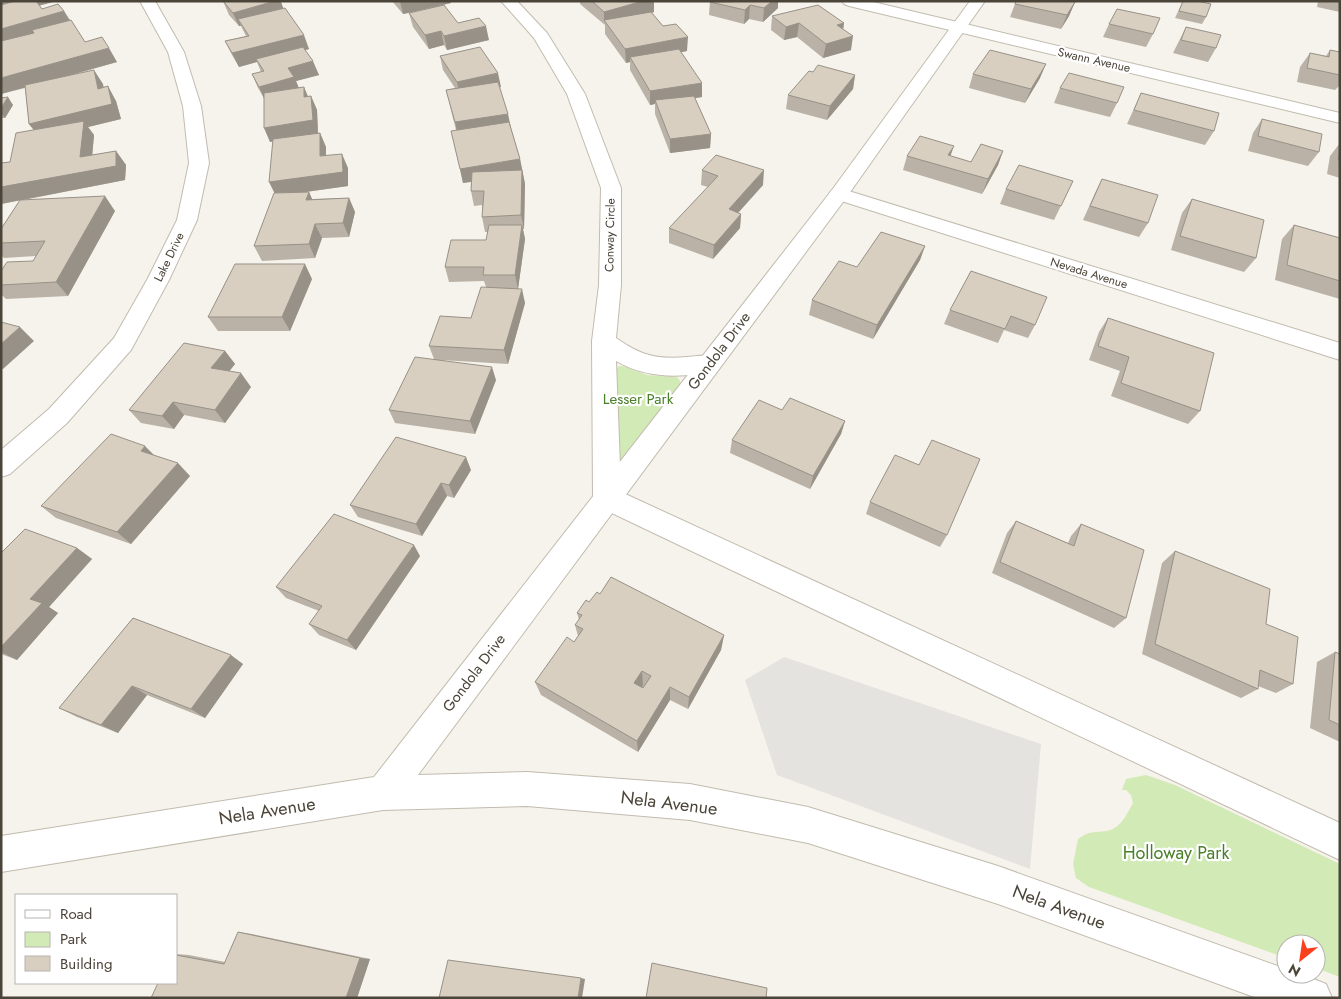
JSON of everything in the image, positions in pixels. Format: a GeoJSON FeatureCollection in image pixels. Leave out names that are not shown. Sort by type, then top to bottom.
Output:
{"type":"FeatureCollection","features":[{"type":"Feature","properties":{"kind":"street","name":"Lake Drive"},"geometry":{"type":"LineString","coordinates":[[1,466],[58,416],[123,344],[158,280],[187,220],[199,163],[192,106],[176,52],[147,1]]}},
{"type":"Feature","properties":{"kind":"street","name":"Conway Circle"},"geometry":{"type":"LineString","coordinates":[[508,1],[542,36],[576,94],[611,188],[610,285],[604,341],[607,498]]}},
{"type":"Feature","properties":{"kind":"street","name":"Swann Avenue"},"geometry":{"type":"LineString","coordinates":[[849,1],[1340,118]]}},
{"type":"Feature","properties":{"kind":"street","name":"Gondola Drive"},"geometry":{"type":"LineString","coordinates":[[382,792],[839,194],[978,1]]}},
{"type":"Feature","properties":{"kind":"street","name":"Nevada Avenue"},"geometry":{"type":"LineString","coordinates":[[839,194],[1340,352]]}},
{"type":"Feature","properties":{"kind":"street"},"geometry":{"type":"LineString","coordinates":[[604,341],[624,357],[650,366],[680,368],[710,363]]}},
{"type":"Feature","properties":{"kind":"street"},"geometry":{"type":"LineString","coordinates":[[607,498],[1340,842]]}},
{"type":"Feature","properties":{"kind":"street","name":"Nela Avenue"},"geometry":{"type":"LineString","coordinates":[[1,854],[382,792],[527,789],[690,802],[808,825],[998,885],[1312,998]]}},
{"type":"Feature","properties":{"kind":"green space","name":"Lesser Park"},"geometry":{"type":"Polygon","coordinates":[[[619,366],[647,375],[677,377],[680,385],[621,460],[613,462],[616,370],[619,366]]]}},
{"type":"Feature","properties":{"kind":"green space","name":"Holloway Park"},"geometry":{"type":"Polygon","coordinates":[[[1146,775],[1175,785],[1340,864],[1340,977],[1326,972],[1326,934],[1276,934],[1276,954],[1089,887],[1076,878],[1073,864],[1078,839],[1089,833],[1107,831],[1116,827],[1126,816],[1133,803],[1131,795],[1126,790],[1122,790],[1126,779],[1146,775]]]}},
{"type":"Feature","properties":{"kind":"shaded area"},"geometry":{"type":"Polygon","coordinates":[[[784,657],[1041,744],[1030,869],[777,775],[745,680],[784,657]]]}},
{"type":"Feature","properties":{"kind":"building"},"geometry":{"type":"Polygon","coordinates":[[[15,1],[36,1],[42,9],[58,4],[64,11],[1,29],[1,5],[15,1]]]}},
{"type":"Feature","properties":{"kind":"building"},"geometry":{"type":"Polygon","coordinates":[[[223,1],[275,1],[233,13],[223,1]]]}},
{"type":"Feature","properties":{"kind":"building"},"geometry":{"type":"Polygon","coordinates":[[[592,1],[643,1],[604,12],[592,1]]]}},
{"type":"Feature","properties":{"kind":"building"},"geometry":{"type":"Polygon","coordinates":[[[772,1],[764,8],[750,5],[745,10],[710,2],[772,1]]]}},
{"type":"Feature","properties":{"kind":"building"},"geometry":{"type":"Polygon","coordinates":[[[1016,1],[1075,2],[1067,15],[1015,4],[1016,1]]]}},
{"type":"Feature","properties":{"kind":"building"},"geometry":{"type":"Polygon","coordinates":[[[1183,1],[1211,4],[1206,17],[1179,11],[1183,1]]]}},
{"type":"Feature","properties":{"kind":"building"},"geometry":{"type":"Polygon","coordinates":[[[444,5],[458,23],[479,18],[486,26],[444,36],[441,31],[425,35],[409,13],[444,5]]]}},
{"type":"Feature","properties":{"kind":"building"},"geometry":{"type":"Polygon","coordinates":[[[818,5],[844,23],[837,25],[853,36],[826,44],[799,23],[786,27],[772,16],[818,5]]]}},
{"type":"Feature","properties":{"kind":"building"},"geometry":{"type":"Polygon","coordinates":[[[285,8],[304,35],[232,53],[225,41],[249,36],[238,19],[285,8]]]}},
{"type":"Feature","properties":{"kind":"building"},"geometry":{"type":"Polygon","coordinates":[[[1117,9],[1160,18],[1153,34],[1109,24],[1117,9]]]}},
{"type":"Feature","properties":{"kind":"building"},"geometry":{"type":"Polygon","coordinates":[[[651,12],[663,26],[676,24],[688,37],[625,49],[604,20],[651,12]]]}},
{"type":"Feature","properties":{"kind":"building"},"geometry":{"type":"Polygon","coordinates":[[[71,20],[85,42],[102,37],[109,48],[1,78],[1,41],[34,33],[32,30],[71,20]]]}},
{"type":"Feature","properties":{"kind":"building"},"geometry":{"type":"Polygon","coordinates":[[[1186,27],[1221,35],[1216,48],[1181,40],[1186,27]]]}},
{"type":"Feature","properties":{"kind":"building"},"geometry":{"type":"Polygon","coordinates":[[[303,47],[313,61],[288,68],[294,77],[259,87],[252,74],[264,71],[256,59],[303,47]]]}},
{"type":"Feature","properties":{"kind":"building"},"geometry":{"type":"Polygon","coordinates":[[[480,47],[498,73],[457,82],[440,56],[480,47]]]}},
{"type":"Feature","properties":{"kind":"building"},"geometry":{"type":"Polygon","coordinates":[[[679,49],[702,83],[650,91],[630,57],[679,49]]]}},
{"type":"Feature","properties":{"kind":"building"},"geometry":{"type":"Polygon","coordinates":[[[990,50],[1046,64],[1031,89],[973,74],[990,50]]]}},
{"type":"Feature","properties":{"kind":"building"},"geometry":{"type":"Polygon","coordinates":[[[1330,50],[1340,52],[1340,75],[1307,68],[1310,53],[1329,57],[1330,50]]]}},
{"type":"Feature","properties":{"kind":"building"},"geometry":{"type":"Polygon","coordinates":[[[818,65],[855,75],[830,106],[788,95],[809,71],[813,72],[818,65]]]}},
{"type":"Feature","properties":{"kind":"building"},"geometry":{"type":"Polygon","coordinates":[[[94,70],[98,89],[108,86],[112,104],[29,124],[25,85],[94,70]]]}},
{"type":"Feature","properties":{"kind":"building"},"geometry":{"type":"Polygon","coordinates":[[[1069,73],[1124,87],[1117,103],[1060,88],[1069,73]]]}},
{"type":"Feature","properties":{"kind":"building"},"geometry":{"type":"Polygon","coordinates":[[[498,82],[508,114],[455,122],[446,90],[498,82]]]}},
{"type":"Feature","properties":{"kind":"building"},"geometry":{"type":"Polygon","coordinates":[[[304,87],[304,97],[311,96],[313,120],[264,128],[264,93],[304,87]]]}},
{"type":"Feature","properties":{"kind":"building"},"geometry":{"type":"Polygon","coordinates":[[[1141,93],[1219,113],[1214,131],[1134,110],[1141,93]]]}},
{"type":"Feature","properties":{"kind":"building"},"geometry":{"type":"Polygon","coordinates":[[[694,96],[711,134],[670,139],[655,100],[694,96]]]}},
{"type":"Feature","properties":{"kind":"building"},"geometry":{"type":"Polygon","coordinates":[[[8,97],[1,108],[1,98],[8,97]]]}},
{"type":"Feature","properties":{"kind":"building"},"geometry":{"type":"Polygon","coordinates":[[[1262,119],[1322,134],[1319,152],[1258,136],[1262,119]]]}},
{"type":"Feature","properties":{"kind":"building"},"geometry":{"type":"Polygon","coordinates":[[[84,121],[80,157],[116,151],[116,166],[1,187],[1,163],[10,162],[16,133],[84,121]]]}},
{"type":"Feature","properties":{"kind":"building"},"geometry":{"type":"Polygon","coordinates":[[[509,122],[520,159],[460,169],[451,131],[509,122]]]}},
{"type":"Feature","properties":{"kind":"building"},"geometry":{"type":"Polygon","coordinates":[[[320,133],[320,156],[342,154],[343,172],[269,182],[273,139],[320,133]]]}},
{"type":"Feature","properties":{"kind":"building"},"geometry":{"type":"Polygon","coordinates":[[[920,136],[954,146],[948,155],[971,162],[981,144],[1003,151],[988,179],[907,156],[920,136]]]}},
{"type":"Feature","properties":{"kind":"building"},"geometry":{"type":"Polygon","coordinates":[[[716,155],[764,170],[729,209],[741,214],[714,245],[669,228],[718,176],[702,170],[716,155]]]}},
{"type":"Feature","properties":{"kind":"building"},"geometry":{"type":"Polygon","coordinates":[[[1019,165],[1073,181],[1061,206],[1006,189],[1019,165]]]}},
{"type":"Feature","properties":{"kind":"building"},"geometry":{"type":"Polygon","coordinates":[[[522,170],[521,215],[482,217],[484,191],[471,191],[472,172],[522,170]]]}},
{"type":"Feature","properties":{"kind":"building"},"geometry":{"type":"Polygon","coordinates":[[[1102,179],[1158,195],[1148,223],[1090,206],[1102,179]]]}},
{"type":"Feature","properties":{"kind":"building"},"geometry":{"type":"Polygon","coordinates":[[[309,192],[306,200],[349,198],[343,223],[315,224],[309,244],[254,246],[274,193],[309,192]]]}},
{"type":"Feature","properties":{"kind":"building"},"geometry":{"type":"Polygon","coordinates":[[[105,196],[56,282],[1,285],[1,271],[7,262],[33,261],[45,241],[1,243],[1,229],[20,200],[105,196]]]}},
{"type":"Feature","properties":{"kind":"building"},"geometry":{"type":"Polygon","coordinates":[[[1192,199],[1264,220],[1256,258],[1180,236],[1192,199]]]}},
{"type":"Feature","properties":{"kind":"building"},"geometry":{"type":"Polygon","coordinates":[[[489,225],[522,225],[515,275],[483,275],[484,267],[445,267],[451,240],[486,240],[489,225]]]}},
{"type":"Feature","properties":{"kind":"building"},"geometry":{"type":"Polygon","coordinates":[[[1294,225],[1340,238],[1340,281],[1287,265],[1294,225]]]}},
{"type":"Feature","properties":{"kind":"building"},"geometry":{"type":"Polygon","coordinates":[[[881,232],[925,246],[877,325],[812,300],[839,261],[857,267],[881,232]]]}},
{"type":"Feature","properties":{"kind":"building"},"geometry":{"type":"Polygon","coordinates":[[[235,264],[305,264],[282,317],[208,317],[235,264]]]}},
{"type":"Feature","properties":{"kind":"building"},"geometry":{"type":"Polygon","coordinates":[[[971,271],[1047,297],[1035,325],[1011,316],[1005,329],[950,310],[971,271]]]}},
{"type":"Feature","properties":{"kind":"building"},"geometry":{"type":"Polygon","coordinates":[[[481,287],[522,289],[504,350],[429,346],[440,316],[471,318],[481,287]]]}},
{"type":"Feature","properties":{"kind":"building"},"geometry":{"type":"Polygon","coordinates":[[[1108,318],[1214,353],[1200,411],[1121,383],[1129,357],[1098,346],[1108,318]]]}},
{"type":"Feature","properties":{"kind":"building"},"geometry":{"type":"Polygon","coordinates":[[[1,322],[20,327],[1,344],[1,322]]]}},
{"type":"Feature","properties":{"kind":"building"},"geometry":{"type":"Polygon","coordinates":[[[184,343],[225,351],[211,368],[241,373],[215,410],[173,402],[162,416],[129,410],[184,343]]]}},
{"type":"Feature","properties":{"kind":"building"},"geometry":{"type":"Polygon","coordinates":[[[415,357],[492,367],[470,421],[389,410],[415,357]]]}},
{"type":"Feature","properties":{"kind":"building"},"geometry":{"type":"Polygon","coordinates":[[[790,398],[845,421],[813,476],[732,440],[759,400],[782,410],[790,398]]]}},
{"type":"Feature","properties":{"kind":"building"},"geometry":{"type":"Polygon","coordinates":[[[111,434],[145,446],[141,451],[178,463],[117,532],[41,506],[111,434]]]}},
{"type":"Feature","properties":{"kind":"building"},"geometry":{"type":"Polygon","coordinates":[[[396,437],[466,457],[449,485],[441,483],[416,524],[350,505],[396,437]]]}},
{"type":"Feature","properties":{"kind":"building"},"geometry":{"type":"Polygon","coordinates":[[[932,440],[980,459],[947,535],[870,502],[895,455],[919,465],[932,440]]]}},
{"type":"Feature","properties":{"kind":"building"},"geometry":{"type":"Polygon","coordinates":[[[334,514],[414,545],[347,640],[309,624],[322,606],[276,587],[334,514]]]}},
{"type":"Feature","properties":{"kind":"building"},"geometry":{"type":"Polygon","coordinates":[[[1016,521],[1074,546],[1081,524],[1144,550],[1126,618],[1000,562],[1016,521]]]}},
{"type":"Feature","properties":{"kind":"building"},"geometry":{"type":"Polygon","coordinates":[[[25,529],[77,548],[30,599],[42,603],[1,647],[1,553],[25,529]]]}},
{"type":"Feature","properties":{"kind":"building"},"geometry":{"type":"Polygon","coordinates":[[[1175,551],[1270,589],[1266,624],[1298,637],[1293,684],[1260,670],[1258,689],[1155,644],[1175,551]]]}},
{"type":"Feature","properties":{"kind":"building"},"geometry":{"type":"Polygon","coordinates":[[[611,577],[724,635],[689,697],[670,687],[637,741],[535,682],[567,637],[574,642],[583,629],[575,625],[582,615],[577,613],[586,600],[589,602],[597,592],[600,594],[611,577]],[[642,671],[634,683],[643,688],[651,676],[642,671]]]}},
{"type":"Feature","properties":{"kind":"building"},"geometry":{"type":"Polygon","coordinates":[[[133,618],[231,655],[191,709],[132,686],[101,725],[59,708],[133,618]]]}},
{"type":"Feature","properties":{"kind":"building"},"geometry":{"type":"Polygon","coordinates":[[[1335,652],[1340,654],[1340,725],[1329,720],[1335,652]]]}},
{"type":"Feature","properties":{"kind":"building"},"geometry":{"type":"Polygon","coordinates":[[[238,932],[360,958],[346,998],[151,998],[158,984],[178,984],[178,955],[224,964],[238,932]]]}},
{"type":"Feature","properties":{"kind":"building"},"geometry":{"type":"Polygon","coordinates":[[[448,960],[581,978],[578,998],[439,998],[448,960]]]}},
{"type":"Feature","properties":{"kind":"building"},"geometry":{"type":"Polygon","coordinates":[[[652,963],[767,988],[766,998],[646,998],[652,963]]]}}]}
